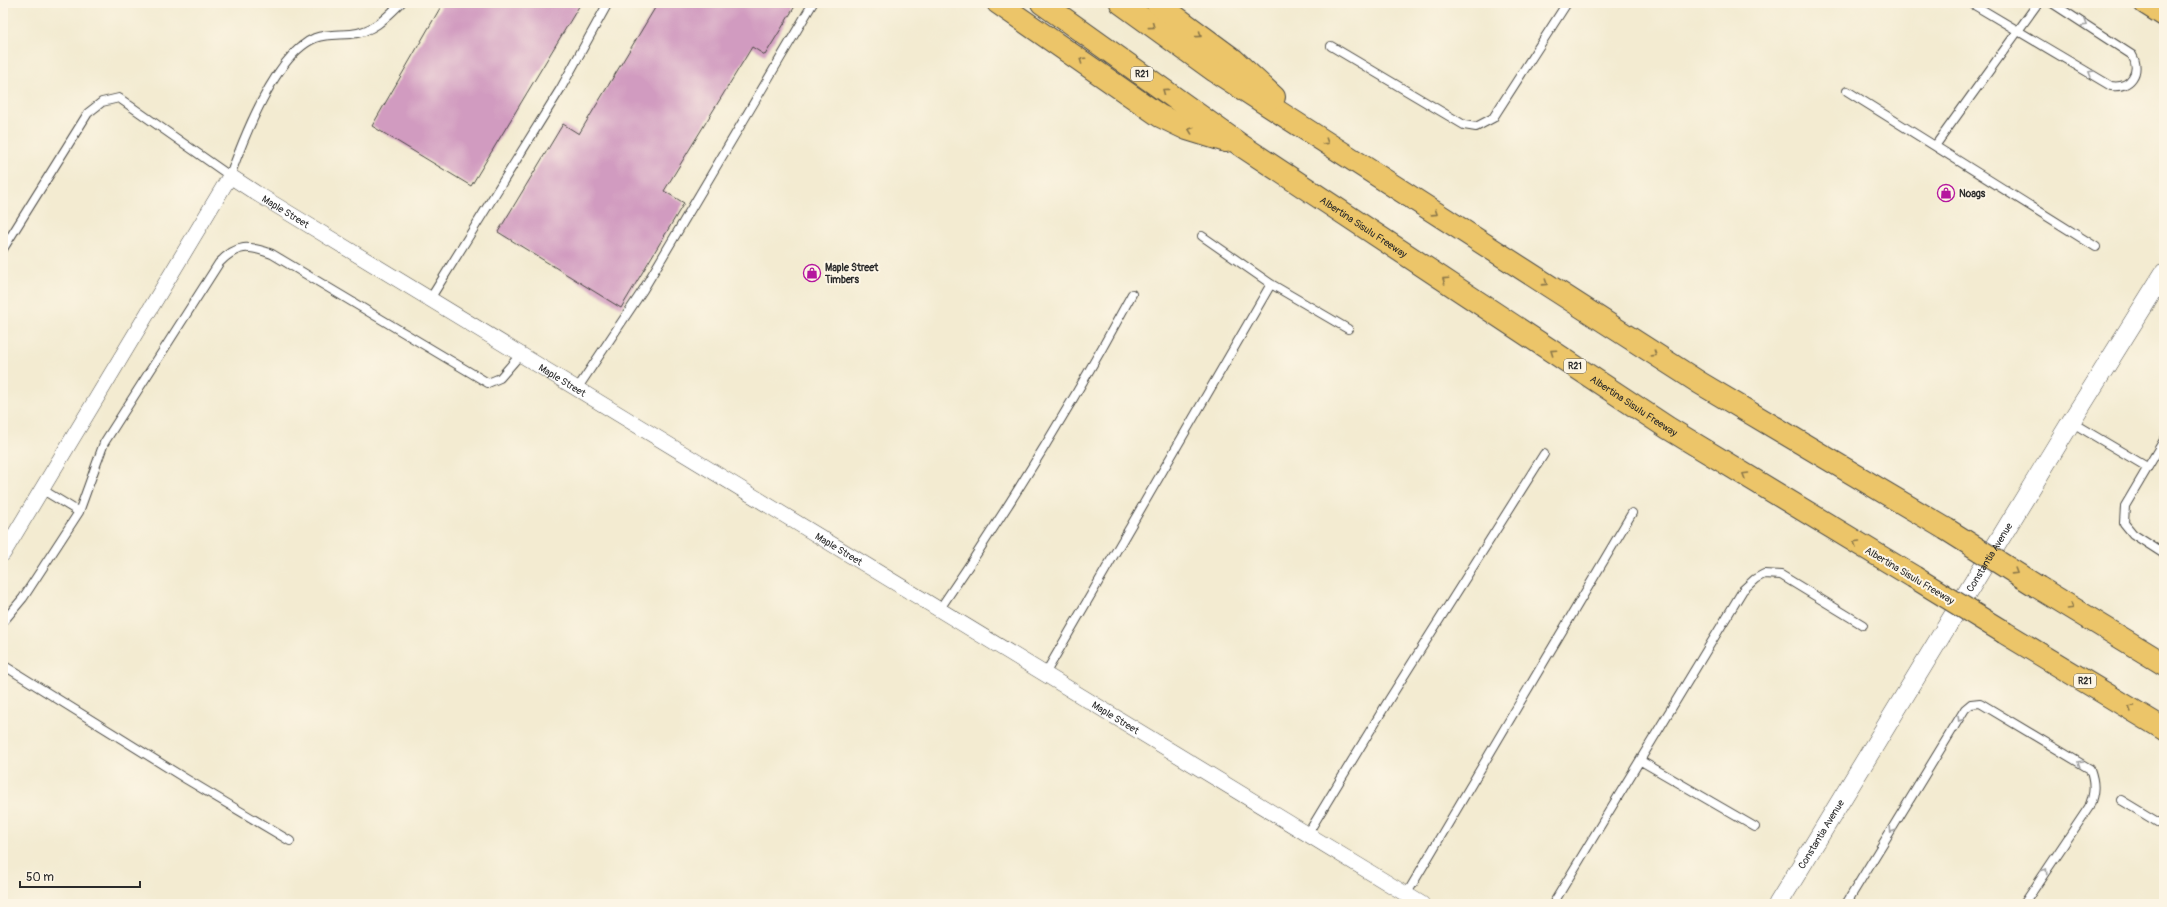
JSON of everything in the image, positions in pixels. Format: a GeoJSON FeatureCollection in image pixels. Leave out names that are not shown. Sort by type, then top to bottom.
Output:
{"type":"FeatureCollection","features":[{"type":"Feature","properties":{"kind":"main road"},"geometry":{"type":"LineString","coordinates":[[998,3],[1160,116],[1187,129],[1242,146]]}},
{"type":"Feature","properties":{"kind":"main road","name":"Albertina Sisulu Freeway"},"geometry":{"type":"LineString","coordinates":[[1042,3],[1242,146],[1668,428],[2164,729]]}},
{"type":"Feature","properties":{"kind":"main road"},"geometry":{"type":"LineString","coordinates":[[1121,3],[1214,71],[1700,383],[1946,529],[2164,664]]}},
{"type":"Feature","properties":{"kind":"main road"},"geometry":{"type":"LineString","coordinates":[[1157,3],[1234,60],[1272,94],[1293,121]]}},
{"type":"Feature","properties":{"kind":"main road"},"geometry":{"type":"LineString","coordinates":[[2145,3],[2164,15]]}},
{"type":"Feature","properties":{"kind":"street","name":"Maple Street"},"geometry":{"type":"LineString","coordinates":[[230,176],[520,355],[1422,904]]}},
{"type":"Feature","properties":{"kind":"street"},"geometry":{"type":"LineString","coordinates":[[3,554],[43,490],[230,176]]}},
{"type":"Feature","properties":{"kind":"street","name":"Constantia Avenue"},"geometry":{"type":"LineString","coordinates":[[1778,904],[2071,422],[2164,273]]}},
{"type":"Feature","properties":{"kind":"lane"},"geometry":{"type":"LineString","coordinates":[[3,249],[88,113],[102,102],[119,98],[230,176],[241,146],[259,108],[279,71],[291,55],[305,43],[316,37],[352,34],[369,30],[401,3]]}},
{"type":"Feature","properties":{"kind":"lane"},"geometry":{"type":"LineString","coordinates":[[430,299],[561,88],[608,3]]}},
{"type":"Feature","properties":{"kind":"lane"},"geometry":{"type":"LineString","coordinates":[[577,389],[643,290],[813,3]]}},
{"type":"Feature","properties":{"kind":"lane"},"geometry":{"type":"LineString","coordinates":[[1331,46],[1464,125],[1476,127],[1493,118],[1567,3]]}},
{"type":"Feature","properties":{"kind":"lane"},"geometry":{"type":"LineString","coordinates":[[1971,3],[2111,86],[2119,87],[2130,82],[2134,77],[2137,65],[2132,55],[2052,3]]}},
{"type":"Feature","properties":{"kind":"lane"},"geometry":{"type":"LineString","coordinates":[[1935,146],[2038,3]]}},
{"type":"Feature","properties":{"kind":"lane"},"geometry":{"type":"LineString","coordinates":[[1847,91],[2096,247]]}},
{"type":"Feature","properties":{"kind":"lane"},"geometry":{"type":"LineString","coordinates":[[1202,236],[1272,284],[1348,329]]}},
{"type":"Feature","properties":{"kind":"lane"},"geometry":{"type":"LineString","coordinates":[[3,622],[23,598],[79,512],[104,443],[203,285],[219,263],[234,250],[244,247],[255,247],[272,254],[488,383],[500,378],[520,355]]}},
{"type":"Feature","properties":{"kind":"lane"},"geometry":{"type":"LineString","coordinates":[[1045,674],[1272,284]]}},
{"type":"Feature","properties":{"kind":"lane"},"geometry":{"type":"LineString","coordinates":[[939,610],[986,543],[1073,400],[1132,294]]}},
{"type":"Feature","properties":{"kind":"lane"},"geometry":{"type":"LineString","coordinates":[[2071,422],[2147,467]]}},
{"type":"Feature","properties":{"kind":"lane"},"geometry":{"type":"LineString","coordinates":[[2164,440],[2124,506],[2124,523],[2133,534],[2164,554]]}},
{"type":"Feature","properties":{"kind":"lane"},"geometry":{"type":"LineString","coordinates":[[1307,834],[1394,692],[1544,454]]}},
{"type":"Feature","properties":{"kind":"lane"},"geometry":{"type":"LineString","coordinates":[[43,490],[79,512]]}},
{"type":"Feature","properties":{"kind":"lane"},"geometry":{"type":"LineString","coordinates":[[1406,895],[1632,513]]}},
{"type":"Feature","properties":{"kind":"lane"},"geometry":{"type":"LineString","coordinates":[[1553,904],[1641,761],[1743,590],[1755,579],[1764,574],[1781,575],[1863,625]]}},
{"type":"Feature","properties":{"kind":"lane"},"geometry":{"type":"LineString","coordinates":[[3,665],[186,779],[290,841]]}},
{"type":"Feature","properties":{"kind":"lane"},"geometry":{"type":"LineString","coordinates":[[1846,904],[1965,709],[1971,704],[1980,703],[2090,769],[2094,783],[2094,795],[2089,806],[2024,904]]}},
{"type":"Feature","properties":{"kind":"lane"},"geometry":{"type":"LineString","coordinates":[[1641,761],[1755,827]]}},
{"type":"Feature","properties":{"kind":"lane"},"geometry":{"type":"LineString","coordinates":[[2121,800],[2164,826]]}},
{"type":"Feature","properties":{"kind":"building"},"geometry":{"type":"Polygon","coordinates":[[[443,3],[581,3],[471,186],[372,126],[443,3]]]}},
{"type":"Feature","properties":{"kind":"building"},"geometry":{"type":"Polygon","coordinates":[[[658,3],[797,3],[765,55],[752,47],[664,191],[684,203],[621,308],[498,232],[563,124],[579,134],[658,3]]]}},
{"type":"Feature","properties":{"kind":"place","name":"Noags"},"geometry":{"type":"Point","coordinates":[1946,193]}},
{"type":"Feature","properties":{"kind":"place","name":"Maple Street Timbers"},"geometry":{"type":"Point","coordinates":[812,273]}}]}
